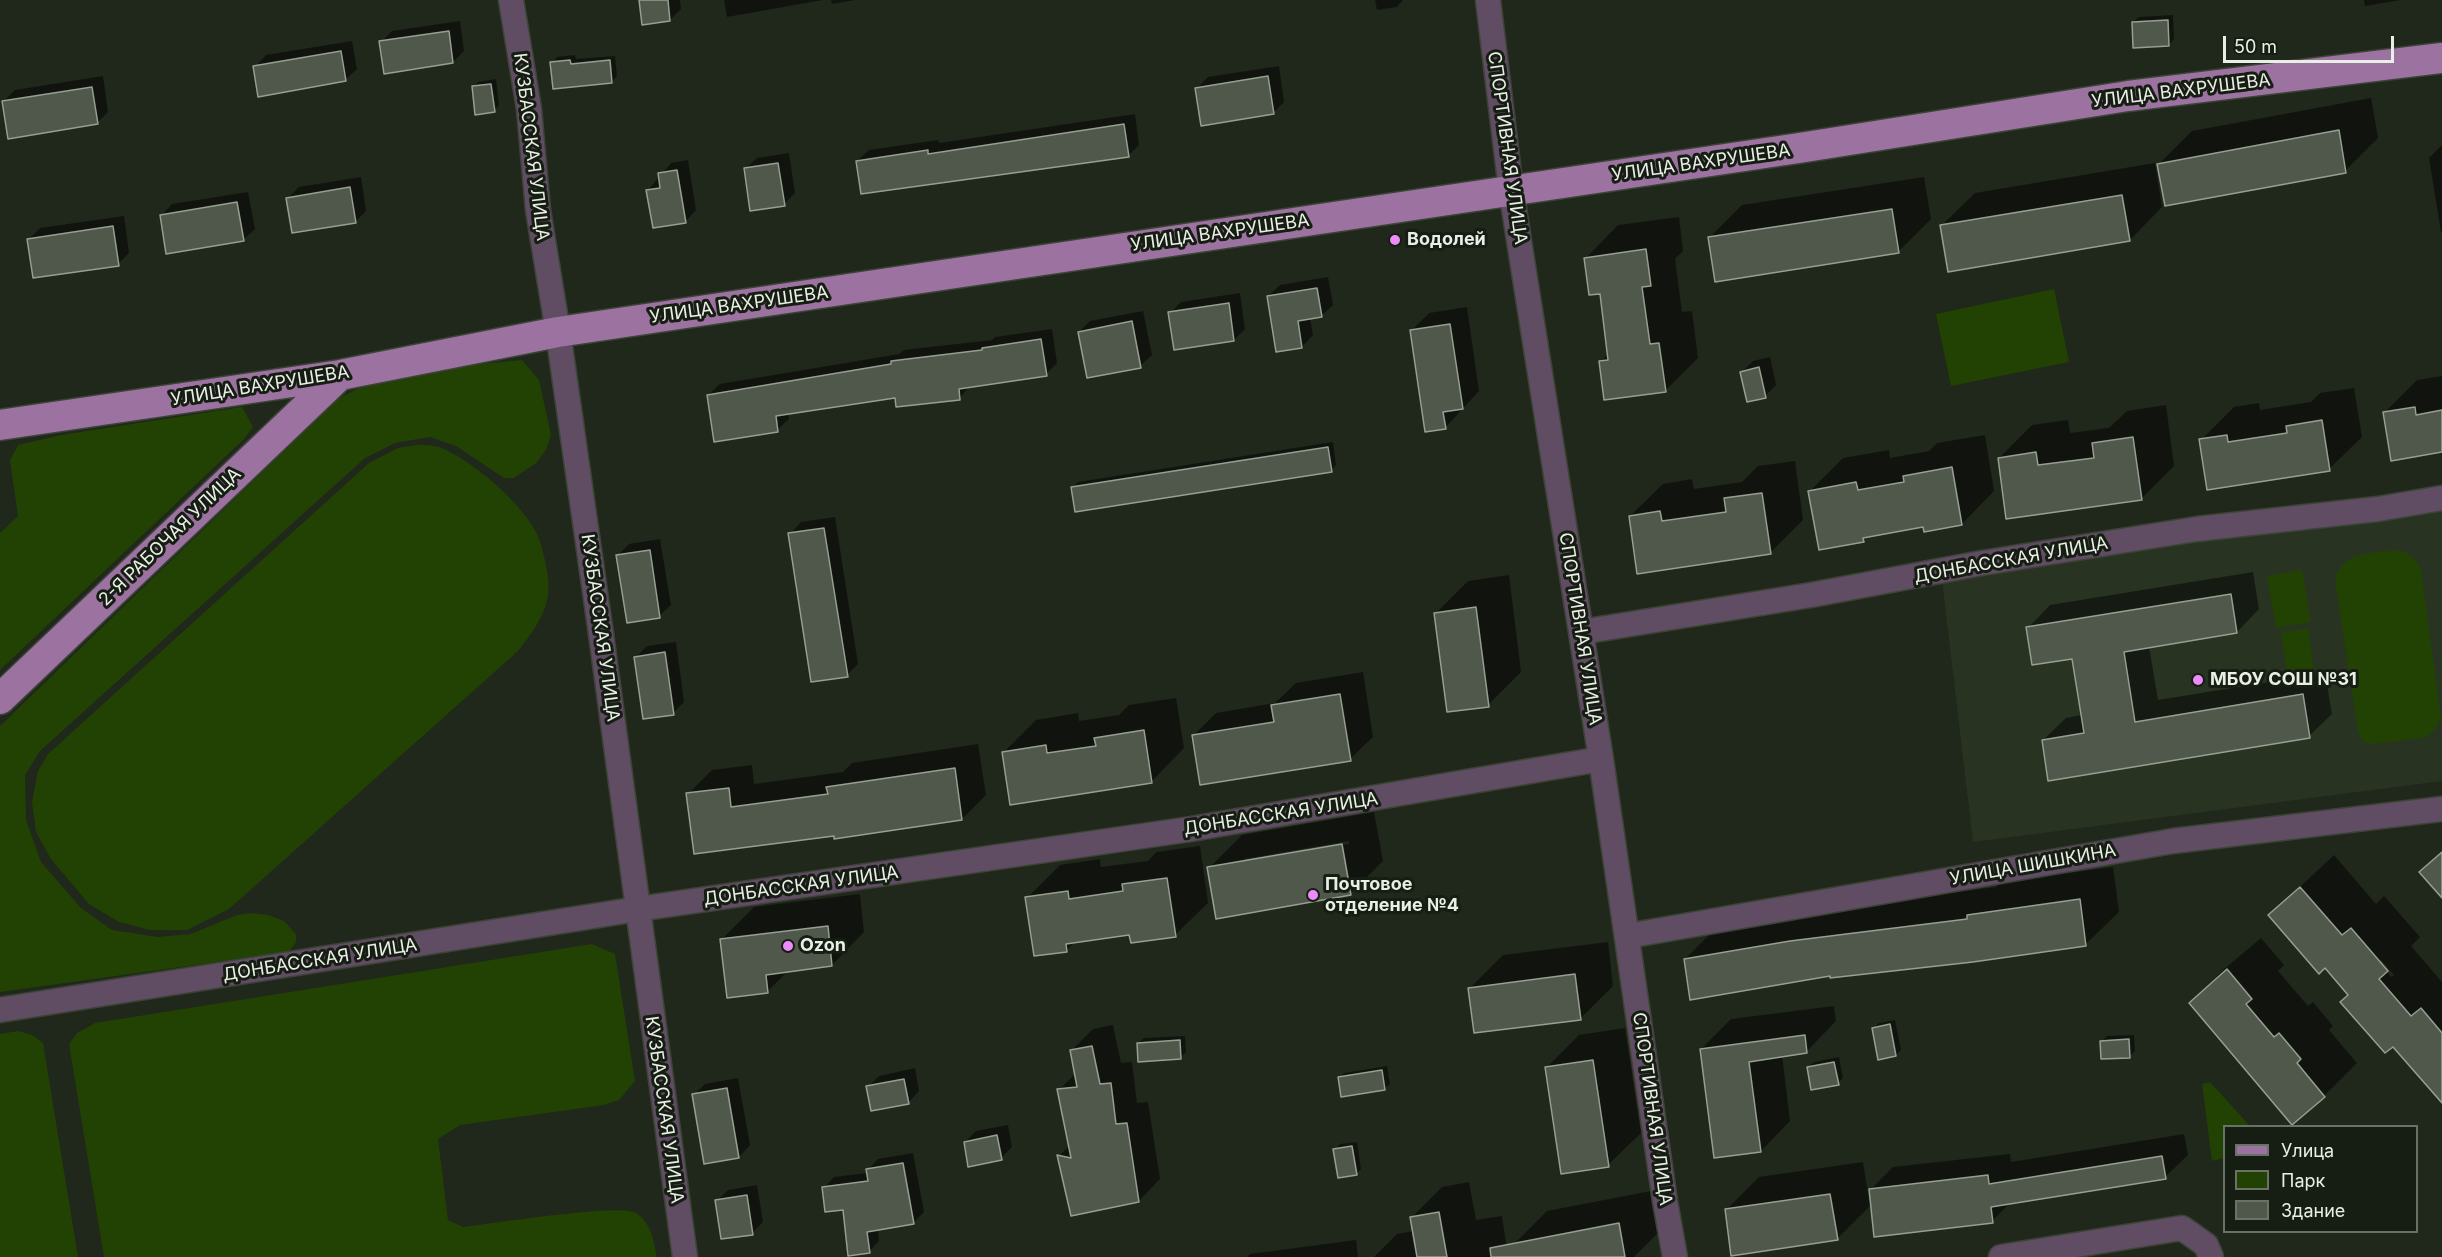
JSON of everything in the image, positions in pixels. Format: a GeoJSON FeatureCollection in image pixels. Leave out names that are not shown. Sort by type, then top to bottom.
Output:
{"type":"FeatureCollection","features":[{"type":"Feature","properties":{"kind":"main road","name":"УЛИЦА ВАХРУШЕВА"},"geometry":{"type":"LineString","coordinates":[[0,425],[340,375],[558,332],[1799,148],[2127,96],[2442,58]]}},
{"type":"Feature","properties":{"kind":"main road","name":"2-Я РАБОЧАЯ УЛИЦА"},"geometry":{"type":"LineString","coordinates":[[0,699],[340,375]]}},
{"type":"Feature","properties":{"kind":"street","name":"КУЗБАССКАЯ УЛИЦА"},"geometry":{"type":"LineString","coordinates":[[512,0],[529,109],[538,210],[558,332],[685,1257]]}},
{"type":"Feature","properties":{"kind":"street","name":"СПОРТИВНАЯ УЛИЦА"},"geometry":{"type":"LineString","coordinates":[[1488,0],[1511,190],[1601,759],[1675,1257]]}},
{"type":"Feature","properties":{"kind":"street","name":"ДОНБАССКАЯ УЛИЦА"},"geometry":{"type":"LineString","coordinates":[[1581,632],[1811,595],[1982,563],[2197,529],[2378,508],[2442,498]]}},
{"type":"Feature","properties":{"kind":"street","name":"ДОНБАССКАЯ УЛИЦА"},"geometry":{"type":"LineString","coordinates":[[0,1010],[638,909],[1191,829],[1601,759]]}},
{"type":"Feature","properties":{"kind":"street","name":"УЛИЦА ШИШКИНА"},"geometry":{"type":"LineString","coordinates":[[1627,936],[2173,841],[2442,808]]}},
{"type":"Feature","properties":{"kind":"street"},"geometry":{"type":"LineString","coordinates":[[2001,1257],[2182,1228],[2206,1245],[2211,1257]]}},
{"type":"Feature","properties":{"kind":"shaded area","name":"МБОУ СОШ №31"},"geometry":{"type":"Polygon","coordinates":[[[2442,504],[2442,781],[1973,842],[1942,580],[2442,504]]]}},
{"type":"Feature","properties":{"kind":"green space"},"geometry":{"type":"Polygon","coordinates":[[[2054,289],[2069,362],[1951,386],[1936,314],[2054,289]]]}},
{"type":"Feature","properties":{"kind":"green space"},"geometry":{"type":"Polygon","coordinates":[[[522,360],[539,380],[551,435],[546,450],[536,463],[514,478],[504,478],[456,446],[430,437],[395,443],[365,458],[40,751],[25,775],[26,820],[41,862],[81,908],[112,930],[158,937],[191,934],[237,915],[251,913],[268,915],[284,921],[296,934],[296,942],[289,952],[0,992],[0,726],[339,398],[372,382],[428,369],[522,360]]]}},
{"type":"Feature","properties":{"kind":"green space"},"geometry":{"type":"Polygon","coordinates":[[[242,407],[253,427],[244,439],[0,670],[0,533],[18,516],[10,460],[18,445],[61,435],[242,407]]]}},
{"type":"Feature","properties":{"kind":"green space"},"geometry":{"type":"Polygon","coordinates":[[[416,445],[439,447],[466,461],[508,496],[537,534],[546,565],[549,590],[543,611],[528,638],[518,651],[229,909],[187,930],[150,930],[119,922],[89,904],[51,859],[36,832],[32,802],[38,771],[48,754],[369,463],[398,448],[416,445]]]}},
{"type":"Feature","properties":{"kind":"green space"},"geometry":{"type":"Polygon","coordinates":[[[2398,550],[2412,557],[2421,569],[2441,718],[2433,732],[2424,738],[2370,744],[2362,740],[2358,732],[2335,579],[2339,570],[2352,558],[2369,553],[2398,550]]]}},
{"type":"Feature","properties":{"kind":"green space"},"geometry":{"type":"Polygon","coordinates":[[[2302,570],[2311,622],[2276,628],[2267,576],[2302,570]]]}},
{"type":"Feature","properties":{"kind":"green space"},"geometry":{"type":"Polygon","coordinates":[[[2308,628],[2315,677],[2288,681],[2281,632],[2308,628]]]}},
{"type":"Feature","properties":{"kind":"green space"},"geometry":{"type":"Polygon","coordinates":[[[592,944],[615,954],[635,1081],[619,1100],[604,1105],[460,1125],[438,1139],[448,1220],[463,1227],[582,1212],[625,1211],[636,1213],[645,1222],[651,1233],[657,1257],[104,1257],[69,1044],[77,1033],[95,1023],[592,944]]]}},
{"type":"Feature","properties":{"kind":"green space"},"geometry":{"type":"Polygon","coordinates":[[[18,1031],[32,1035],[43,1043],[78,1257],[0,1257],[0,1034],[18,1031]]]}},
{"type":"Feature","properties":{"kind":"green space"},"geometry":{"type":"Polygon","coordinates":[[[2210,1082],[2249,1125],[2223,1125],[2223,1158],[2212,1161],[2202,1084],[2210,1082]]]}},
{"type":"Feature","properties":{"kind":"building"},"geometry":{"type":"Polygon","coordinates":[[[639,0],[668,0],[670,21],[642,25],[639,0]]]}},
{"type":"Feature","properties":{"kind":"building"},"geometry":{"type":"Polygon","coordinates":[[[2168,20],[2169,46],[2133,48],[2132,22],[2168,20]]]}},
{"type":"Feature","properties":{"kind":"building"},"geometry":{"type":"Polygon","coordinates":[[[449,31],[453,63],[384,74],[379,41],[449,31]]]}},
{"type":"Feature","properties":{"kind":"building"},"geometry":{"type":"Polygon","coordinates":[[[341,51],[346,81],[258,97],[253,66],[341,51]]]}},
{"type":"Feature","properties":{"kind":"building"},"geometry":{"type":"Polygon","coordinates":[[[570,60],[571,64],[610,60],[612,83],[553,89],[550,62],[570,60]]]}},
{"type":"Feature","properties":{"kind":"building"},"geometry":{"type":"Polygon","coordinates":[[[1268,76],[1274,114],[1201,126],[1195,88],[1268,76]]]}},
{"type":"Feature","properties":{"kind":"building"},"geometry":{"type":"Polygon","coordinates":[[[491,84],[495,112],[475,115],[472,86],[491,84]]]}},
{"type":"Feature","properties":{"kind":"building"},"geometry":{"type":"Polygon","coordinates":[[[92,87],[98,124],[8,139],[2,101],[92,87]]]}},
{"type":"Feature","properties":{"kind":"building"},"geometry":{"type":"Polygon","coordinates":[[[1124,124],[1129,157],[861,194],[856,161],[928,150],[928,154],[1124,124]]]}},
{"type":"Feature","properties":{"kind":"building"},"geometry":{"type":"Polygon","coordinates":[[[2339,130],[2346,173],[2165,206],[2157,164],[2339,130]]]}},
{"type":"Feature","properties":{"kind":"building"},"geometry":{"type":"Polygon","coordinates":[[[778,163],[785,206],[750,211],[744,168],[778,163]]]}},
{"type":"Feature","properties":{"kind":"building"},"geometry":{"type":"Polygon","coordinates":[[[677,170],[686,223],[653,228],[646,190],[660,188],[658,173],[677,170]]]}},
{"type":"Feature","properties":{"kind":"building"},"geometry":{"type":"Polygon","coordinates":[[[350,187],[356,223],[292,233],[286,198],[350,187]]]}},
{"type":"Feature","properties":{"kind":"building"},"geometry":{"type":"Polygon","coordinates":[[[2122,195],[2130,241],[1948,272],[1940,225],[2122,195]]]}},
{"type":"Feature","properties":{"kind":"building"},"geometry":{"type":"Polygon","coordinates":[[[237,202],[244,241],[166,254],[160,215],[237,202]]]}},
{"type":"Feature","properties":{"kind":"building"},"geometry":{"type":"Polygon","coordinates":[[[1892,209],[1899,253],[1715,282],[1708,237],[1892,209]]]}},
{"type":"Feature","properties":{"kind":"building"},"geometry":{"type":"Polygon","coordinates":[[[113,226],[119,266],[33,278],[27,239],[113,226]]]}},
{"type":"Feature","properties":{"kind":"building"},"geometry":{"type":"Polygon","coordinates":[[[1646,249],[1651,286],[1642,287],[1650,344],[1659,343],[1666,392],[1604,400],[1599,361],[1608,360],[1600,294],[1589,295],[1584,258],[1646,249]]]}},
{"type":"Feature","properties":{"kind":"building"},"geometry":{"type":"Polygon","coordinates":[[[1317,288],[1322,317],[1298,321],[1302,348],[1276,352],[1267,296],[1317,288]]]}},
{"type":"Feature","properties":{"kind":"building"},"geometry":{"type":"Polygon","coordinates":[[[1229,303],[1234,341],[1174,350],[1168,312],[1229,303]]]}},
{"type":"Feature","properties":{"kind":"building"},"geometry":{"type":"Polygon","coordinates":[[[1132,321],[1141,368],[1087,378],[1078,332],[1132,321]]]}},
{"type":"Feature","properties":{"kind":"building"},"geometry":{"type":"Polygon","coordinates":[[[1450,324],[1463,409],[1443,412],[1446,429],[1425,432],[1410,330],[1450,324]]]}},
{"type":"Feature","properties":{"kind":"building"},"geometry":{"type":"Polygon","coordinates":[[[1041,339],[1047,376],[959,389],[960,400],[896,407],[895,398],[776,416],[778,432],[714,442],[707,395],[891,364],[891,361],[982,350],[982,348],[1041,339]]]}},
{"type":"Feature","properties":{"kind":"building"},"geometry":{"type":"Polygon","coordinates":[[[1759,367],[1766,398],[1747,402],[1740,372],[1759,367]]]}},
{"type":"Feature","properties":{"kind":"building"},"geometry":{"type":"Polygon","coordinates":[[[2415,407],[2416,415],[2442,410],[2442,452],[2391,461],[2383,412],[2415,407]]]}},
{"type":"Feature","properties":{"kind":"building"},"geometry":{"type":"Polygon","coordinates":[[[2322,420],[2330,471],[2207,490],[2199,439],[2227,435],[2228,442],[2287,433],[2286,426],[2322,420]]]}},
{"type":"Feature","properties":{"kind":"building"},"geometry":{"type":"Polygon","coordinates":[[[2133,437],[2142,500],[2006,519],[1998,458],[2036,452],[2038,465],[2094,458],[2092,443],[2133,437]]]}},
{"type":"Feature","properties":{"kind":"building"},"geometry":{"type":"Polygon","coordinates":[[[1328,447],[1332,472],[1075,512],[1071,487],[1328,447]]]}},
{"type":"Feature","properties":{"kind":"building"},"geometry":{"type":"Polygon","coordinates":[[[1952,467],[1962,525],[1924,532],[1923,527],[1863,538],[1864,542],[1819,550],[1808,491],[1856,482],[1858,490],[1904,482],[1903,476],[1952,467]]]}},
{"type":"Feature","properties":{"kind":"building"},"geometry":{"type":"Polygon","coordinates":[[[1762,493],[1771,554],[1637,574],[1629,516],[1660,511],[1662,521],[1726,512],[1724,498],[1762,493]]]}},
{"type":"Feature","properties":{"kind":"building"},"geometry":{"type":"Polygon","coordinates":[[[824,528],[848,677],[811,682],[788,533],[824,528]]]}},
{"type":"Feature","properties":{"kind":"building"},"geometry":{"type":"Polygon","coordinates":[[[650,550],[660,618],[627,623],[616,555],[650,550]]]}},
{"type":"Feature","properties":{"kind":"building"},"geometry":{"type":"Polygon","coordinates":[[[2231,594],[2237,633],[2124,652],[2135,722],[2303,694],[2310,738],[2048,781],[2042,740],[2084,733],[2072,659],[2032,665],[2026,627],[2231,594]]]}},
{"type":"Feature","properties":{"kind":"building"},"geometry":{"type":"Polygon","coordinates":[[[1476,607],[1489,707],[1447,712],[1434,613],[1476,607]]]}},
{"type":"Feature","properties":{"kind":"building"},"geometry":{"type":"Polygon","coordinates":[[[665,652],[674,715],[643,719],[634,657],[665,652]]]}},
{"type":"Feature","properties":{"kind":"building"},"geometry":{"type":"Polygon","coordinates":[[[1340,694],[1351,761],[1200,785],[1192,735],[1274,722],[1271,705],[1340,694]]]}},
{"type":"Feature","properties":{"kind":"building"},"geometry":{"type":"Polygon","coordinates":[[[1144,730],[1152,783],[1010,805],[1002,752],[1046,745],[1047,753],[1096,746],[1094,738],[1144,730]]]}},
{"type":"Feature","properties":{"kind":"building"},"geometry":{"type":"Polygon","coordinates":[[[955,768],[962,820],[834,839],[834,836],[694,854],[686,793],[729,788],[731,807],[828,794],[826,787],[955,768]]]}},
{"type":"Feature","properties":{"kind":"building"},"geometry":{"type":"Polygon","coordinates":[[[1342,844],[1351,895],[1216,919],[1207,867],[1342,844]]]}},
{"type":"Feature","properties":{"kind":"building"},"geometry":{"type":"Polygon","coordinates":[[[2442,852],[2442,898],[2419,872],[2442,852]]]}},
{"type":"Feature","properties":{"kind":"building"},"geometry":{"type":"Polygon","coordinates":[[[1167,878],[1176,937],[1131,943],[1129,935],[1066,944],[1067,952],[1034,956],[1025,897],[1068,891],[1069,899],[1123,891],[1122,884],[1167,878]]]}},
{"type":"Feature","properties":{"kind":"building"},"geometry":{"type":"Polygon","coordinates":[[[2300,887],[2342,935],[2351,928],[2388,971],[2379,979],[2411,1016],[2421,1008],[2442,1033],[2442,1103],[2393,1047],[2385,1053],[2340,1002],[2348,995],[2325,968],[2319,974],[2268,915],[2300,887]]]}},
{"type":"Feature","properties":{"kind":"building"},"geometry":{"type":"Polygon","coordinates":[[[2080,899],[2086,946],[1973,962],[1830,978],[1830,976],[1690,1000],[1684,959],[1790,941],[1967,919],[1967,915],[2080,899]]]}},
{"type":"Feature","properties":{"kind":"building"},"geometry":{"type":"Polygon","coordinates":[[[828,926],[832,966],[766,975],[768,993],[727,998],[720,939],[828,926]]]}},
{"type":"Feature","properties":{"kind":"building"},"geometry":{"type":"Polygon","coordinates":[[[2227,969],[2252,999],[2246,1004],[2274,1037],[2279,1033],[2301,1059],[2297,1063],[2325,1097],[2292,1125],[2189,1003],[2227,969]]]}},
{"type":"Feature","properties":{"kind":"building"},"geometry":{"type":"Polygon","coordinates":[[[1575,974],[1581,1020],[1474,1033],[1468,988],[1575,974]]]}},
{"type":"Feature","properties":{"kind":"building"},"geometry":{"type":"Polygon","coordinates":[[[1890,1024],[1896,1056],[1878,1060],[1872,1028],[1890,1024]]]}},
{"type":"Feature","properties":{"kind":"building"},"geometry":{"type":"Polygon","coordinates":[[[1805,1035],[1807,1053],[1749,1062],[1761,1152],[1714,1158],[1700,1049],[1805,1035]]]}},
{"type":"Feature","properties":{"kind":"building"},"geometry":{"type":"Polygon","coordinates":[[[2129,1039],[2130,1058],[2101,1059],[2100,1041],[2129,1039]]]}},
{"type":"Feature","properties":{"kind":"building"},"geometry":{"type":"Polygon","coordinates":[[[1180,1040],[1181,1059],[1138,1062],[1137,1043],[1180,1040]]]}},
{"type":"Feature","properties":{"kind":"building"},"geometry":{"type":"Polygon","coordinates":[[[1092,1046],[1100,1084],[1111,1083],[1116,1124],[1127,1123],[1139,1202],[1071,1216],[1057,1155],[1071,1158],[1057,1089],[1077,1087],[1070,1050],[1092,1046]]]}},
{"type":"Feature","properties":{"kind":"building"},"geometry":{"type":"Polygon","coordinates":[[[1593,1060],[1609,1167],[1561,1174],[1545,1067],[1593,1060]]]}},
{"type":"Feature","properties":{"kind":"building"},"geometry":{"type":"Polygon","coordinates":[[[1834,1062],[1839,1085],[1811,1090],[1807,1067],[1834,1062]]]}},
{"type":"Feature","properties":{"kind":"building"},"geometry":{"type":"Polygon","coordinates":[[[1382,1070],[1385,1090],[1341,1097],[1338,1077],[1382,1070]]]}},
{"type":"Feature","properties":{"kind":"building"},"geometry":{"type":"Polygon","coordinates":[[[904,1079],[909,1104],[871,1111],[866,1086],[904,1079]]]}},
{"type":"Feature","properties":{"kind":"building"},"geometry":{"type":"Polygon","coordinates":[[[727,1088],[739,1158],[704,1164],[692,1094],[727,1088]]]}},
{"type":"Feature","properties":{"kind":"building"},"geometry":{"type":"Polygon","coordinates":[[[997,1135],[1002,1160],[968,1167],[964,1142],[997,1135]]]}},
{"type":"Feature","properties":{"kind":"building"},"geometry":{"type":"Polygon","coordinates":[[[1352,1146],[1357,1175],[1338,1178],[1333,1149],[1352,1146]]]}},
{"type":"Feature","properties":{"kind":"building"},"geometry":{"type":"Polygon","coordinates":[[[2162,1156],[2166,1179],[1991,1207],[1993,1223],[1874,1237],[1869,1189],[1988,1175],[1989,1184],[2162,1156]]]}},
{"type":"Feature","properties":{"kind":"building"},"geometry":{"type":"Polygon","coordinates":[[[903,1163],[914,1224],[867,1232],[870,1253],[848,1256],[843,1210],[825,1212],[822,1187],[868,1181],[866,1169],[903,1163]]]}},
{"type":"Feature","properties":{"kind":"building"},"geometry":{"type":"Polygon","coordinates":[[[1830,1194],[1838,1240],[1731,1256],[1725,1209],[1830,1194]]]}},
{"type":"Feature","properties":{"kind":"building"},"geometry":{"type":"Polygon","coordinates":[[[747,1195],[753,1235],[721,1239],[715,1200],[747,1195]]]}},
{"type":"Feature","properties":{"kind":"building"},"geometry":{"type":"Polygon","coordinates":[[[1439,1212],[1447,1257],[1417,1257],[1410,1217],[1439,1212]]]}},
{"type":"Feature","properties":{"kind":"building"},"geometry":{"type":"Polygon","coordinates":[[[1619,1223],[1625,1257],[1491,1257],[1490,1248],[1619,1223]]]}},
{"type":"Feature","properties":{"kind":"place","name":"Водолей"},"geometry":{"type":"Point","coordinates":[1395,240]}},
{"type":"Feature","properties":{"kind":"place","name":"МБОУ СОШ №31"},"geometry":{"type":"Point","coordinates":[2198,680]}},
{"type":"Feature","properties":{"kind":"place","name":"Почтовое отделение №4"},"geometry":{"type":"Point","coordinates":[1313,895]}},
{"type":"Feature","properties":{"kind":"place","name":"Ozon"},"geometry":{"type":"Point","coordinates":[788,946]}}]}
